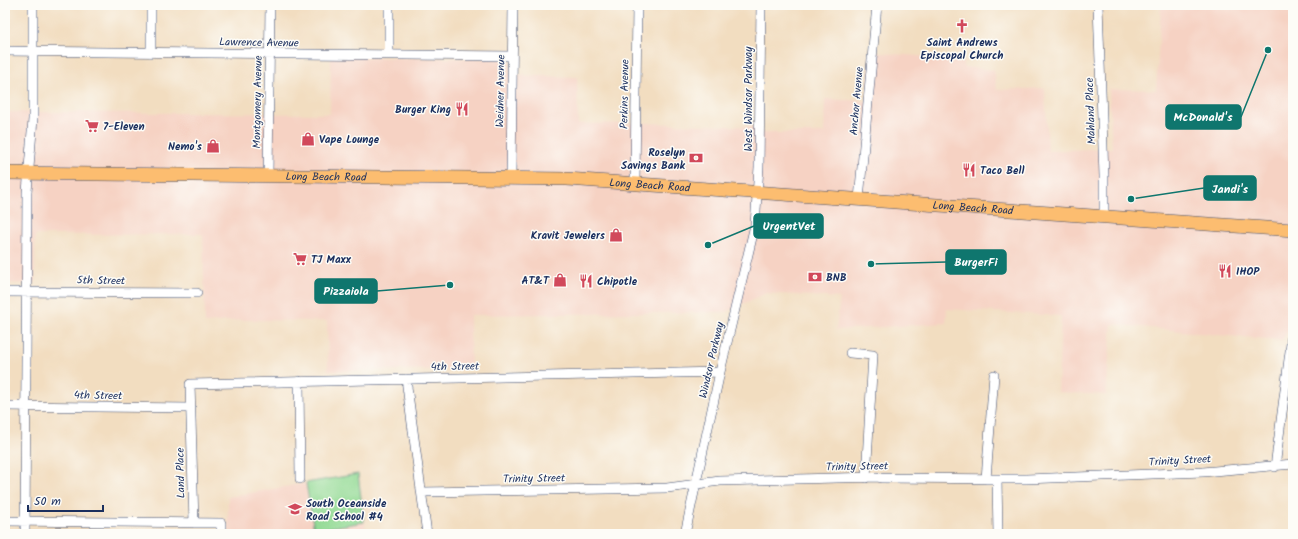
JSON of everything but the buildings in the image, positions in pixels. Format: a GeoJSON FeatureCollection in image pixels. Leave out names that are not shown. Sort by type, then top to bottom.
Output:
{"type":"FeatureCollection","features":[{"type":"Feature","properties":{"kind":"main road","name":"Long Beach Road"},"geometry":{"type":"LineString","coordinates":[[5,173],[511,177],[567,179],[1293,230]]}},
{"type":"Feature","properties":{"kind":"street"},"geometry":{"type":"LineString","coordinates":[[24,534],[27,192],[33,119],[33,5]]}},
{"type":"Feature","properties":{"kind":"street"},"geometry":{"type":"LineString","coordinates":[[151,5],[151,53]]}},
{"type":"Feature","properties":{"kind":"street","name":"Montgomery Avenue"},"geometry":{"type":"LineString","coordinates":[[268,175],[270,5]]}},
{"type":"Feature","properties":{"kind":"street"},"geometry":{"type":"LineString","coordinates":[[389,5],[389,55]]}},
{"type":"Feature","properties":{"kind":"street","name":"Weidner Avenue"},"geometry":{"type":"LineString","coordinates":[[511,177],[513,5]]}},
{"type":"Feature","properties":{"kind":"street","name":"Perkins Avenue"},"geometry":{"type":"LineString","coordinates":[[635,184],[637,5]]}},
{"type":"Feature","properties":{"kind":"street","name":"West Windsor Parkway"},"geometry":{"type":"LineString","coordinates":[[758,192],[761,5]]}},
{"type":"Feature","properties":{"kind":"street","name":"Anchor Avenue"},"geometry":{"type":"LineString","coordinates":[[859,199],[877,5]]}},
{"type":"Feature","properties":{"kind":"street","name":"Mahland Place"},"geometry":{"type":"LineString","coordinates":[[1098,5],[1104,217]]}},
{"type":"Feature","properties":{"kind":"street","name":"Lawrence Avenue"},"geometry":{"type":"LineString","coordinates":[[5,51],[512,56]]}},
{"type":"Feature","properties":{"kind":"street","name":"Windsor Parkway"},"geometry":{"type":"LineString","coordinates":[[686,534],[695,485],[720,372],[755,225],[758,192]]}},
{"type":"Feature","properties":{"kind":"street","name":"5th Street"},"geometry":{"type":"LineString","coordinates":[[5,292],[197,293]]}},
{"type":"Feature","properties":{"kind":"street"},"geometry":{"type":"LineString","coordinates":[[1275,467],[1293,328]]}},
{"type":"Feature","properties":{"kind":"street"},"geometry":{"type":"LineString","coordinates":[[850,353],[873,355],[866,478]]}},
{"type":"Feature","properties":{"kind":"street","name":"4th Street"},"geometry":{"type":"LineString","coordinates":[[190,384],[720,372]]}},
{"type":"Feature","properties":{"kind":"street"},"geometry":{"type":"LineString","coordinates":[[986,479],[994,375]]}},
{"type":"Feature","properties":{"kind":"street"},"geometry":{"type":"LineString","coordinates":[[406,379],[422,492],[426,534]]}},
{"type":"Feature","properties":{"kind":"street"},"geometry":{"type":"LineString","coordinates":[[299,381],[300,479]]}},
{"type":"Feature","properties":{"kind":"street","name":"Land Place"},"geometry":{"type":"LineString","coordinates":[[190,384],[194,523]]}},
{"type":"Feature","properties":{"kind":"street","name":"4th Street"},"geometry":{"type":"LineString","coordinates":[[5,406],[191,408]]}},
{"type":"Feature","properties":{"kind":"street","name":"Trinity Street"},"geometry":{"type":"LineString","coordinates":[[422,492],[667,488],[720,481],[877,477],[997,479],[1203,472],[1275,467],[1293,464]]}},
{"type":"Feature","properties":{"kind":"street"},"geometry":{"type":"LineString","coordinates":[[997,479],[998,534]]}},
{"type":"Feature","properties":{"kind":"street"},"geometry":{"type":"LineString","coordinates":[[5,521],[221,523],[221,534]]}},
{"type":"Feature","properties":{"kind":"shaded area"},"geometry":{"type":"Polygon","coordinates":[[[1161,5],[1293,5],[1293,324],[1282,340],[1112,324],[1106,395],[1058,392],[1061,316],[947,309],[946,323],[836,330],[840,298],[766,293],[726,312],[470,315],[471,369],[328,371],[327,321],[242,320],[205,323],[203,234],[35,235],[35,284],[5,283],[5,112],[330,114],[331,57],[510,59],[510,75],[577,77],[578,124],[645,123],[757,127],[757,133],[824,133],[825,99],[867,101],[871,52],[963,60],[963,67],[994,70],[997,90],[1045,88],[1048,151],[1112,148],[1109,89],[1156,90],[1161,5]]]}},
{"type":"Feature","properties":{"kind":"shaded area","name":"South Oceanside Road School #4"},"geometry":{"type":"Polygon","coordinates":[[[358,474],[366,534],[228,534],[228,497],[358,474]]]}},
{"type":"Feature","properties":{"kind":"green space"},"geometry":{"type":"Polygon","coordinates":[[[358,474],[364,522],[314,530],[306,483],[358,474]]]}},
{"type":"Feature","properties":{"kind":"place","name":"Saint Andrews Episcopal Church"},"geometry":{"type":"Point","coordinates":[962,26]}},
{"type":"Feature","properties":{"kind":"place","name":"McDonald's"},"geometry":{"type":"Point","coordinates":[1268,50]}},
{"type":"Feature","properties":{"kind":"place","name":"Burger King"},"geometry":{"type":"Point","coordinates":[462,109]}},
{"type":"Feature","properties":{"kind":"place","name":"7-Eleven"},"geometry":{"type":"Point","coordinates":[92,126]}},
{"type":"Feature","properties":{"kind":"place","name":"Vape Lounge"},"geometry":{"type":"Point","coordinates":[308,139]}},
{"type":"Feature","properties":{"kind":"place","name":"Nemo's"},"geometry":{"type":"Point","coordinates":[213,146]}},
{"type":"Feature","properties":{"kind":"place","name":"Roselyn Savings Bank"},"geometry":{"type":"Point","coordinates":[696,158]}},
{"type":"Feature","properties":{"kind":"place","name":"Taco Bell"},"geometry":{"type":"Point","coordinates":[969,170]}},
{"type":"Feature","properties":{"kind":"place","name":"Jandi's"},"geometry":{"type":"Point","coordinates":[1131,199]}},
{"type":"Feature","properties":{"kind":"place","name":"Kravit Jewelers"},"geometry":{"type":"Point","coordinates":[616,235]}},
{"type":"Feature","properties":{"kind":"place","name":"UrgentVet"},"geometry":{"type":"Point","coordinates":[708,245]}},
{"type":"Feature","properties":{"kind":"place","name":"TJ Maxx"},"geometry":{"type":"Point","coordinates":[300,259]}},
{"type":"Feature","properties":{"kind":"place","name":"BurgerFi"},"geometry":{"type":"Point","coordinates":[871,264]}},
{"type":"Feature","properties":{"kind":"place","name":"IHOP"},"geometry":{"type":"Point","coordinates":[1225,271]}},
{"type":"Feature","properties":{"kind":"place","name":"BNB"},"geometry":{"type":"Point","coordinates":[815,277]}},
{"type":"Feature","properties":{"kind":"place","name":"AT&T"},"geometry":{"type":"Point","coordinates":[560,280]}},
{"type":"Feature","properties":{"kind":"place","name":"Chipotle"},"geometry":{"type":"Point","coordinates":[586,281]}},
{"type":"Feature","properties":{"kind":"place","name":"Pizzaiola"},"geometry":{"type":"Point","coordinates":[450,285]}},
{"type":"Feature","properties":{"kind":"place","name":"South Oceanside Road School #4"},"geometry":{"type":"Point","coordinates":[295,509]}}]}
